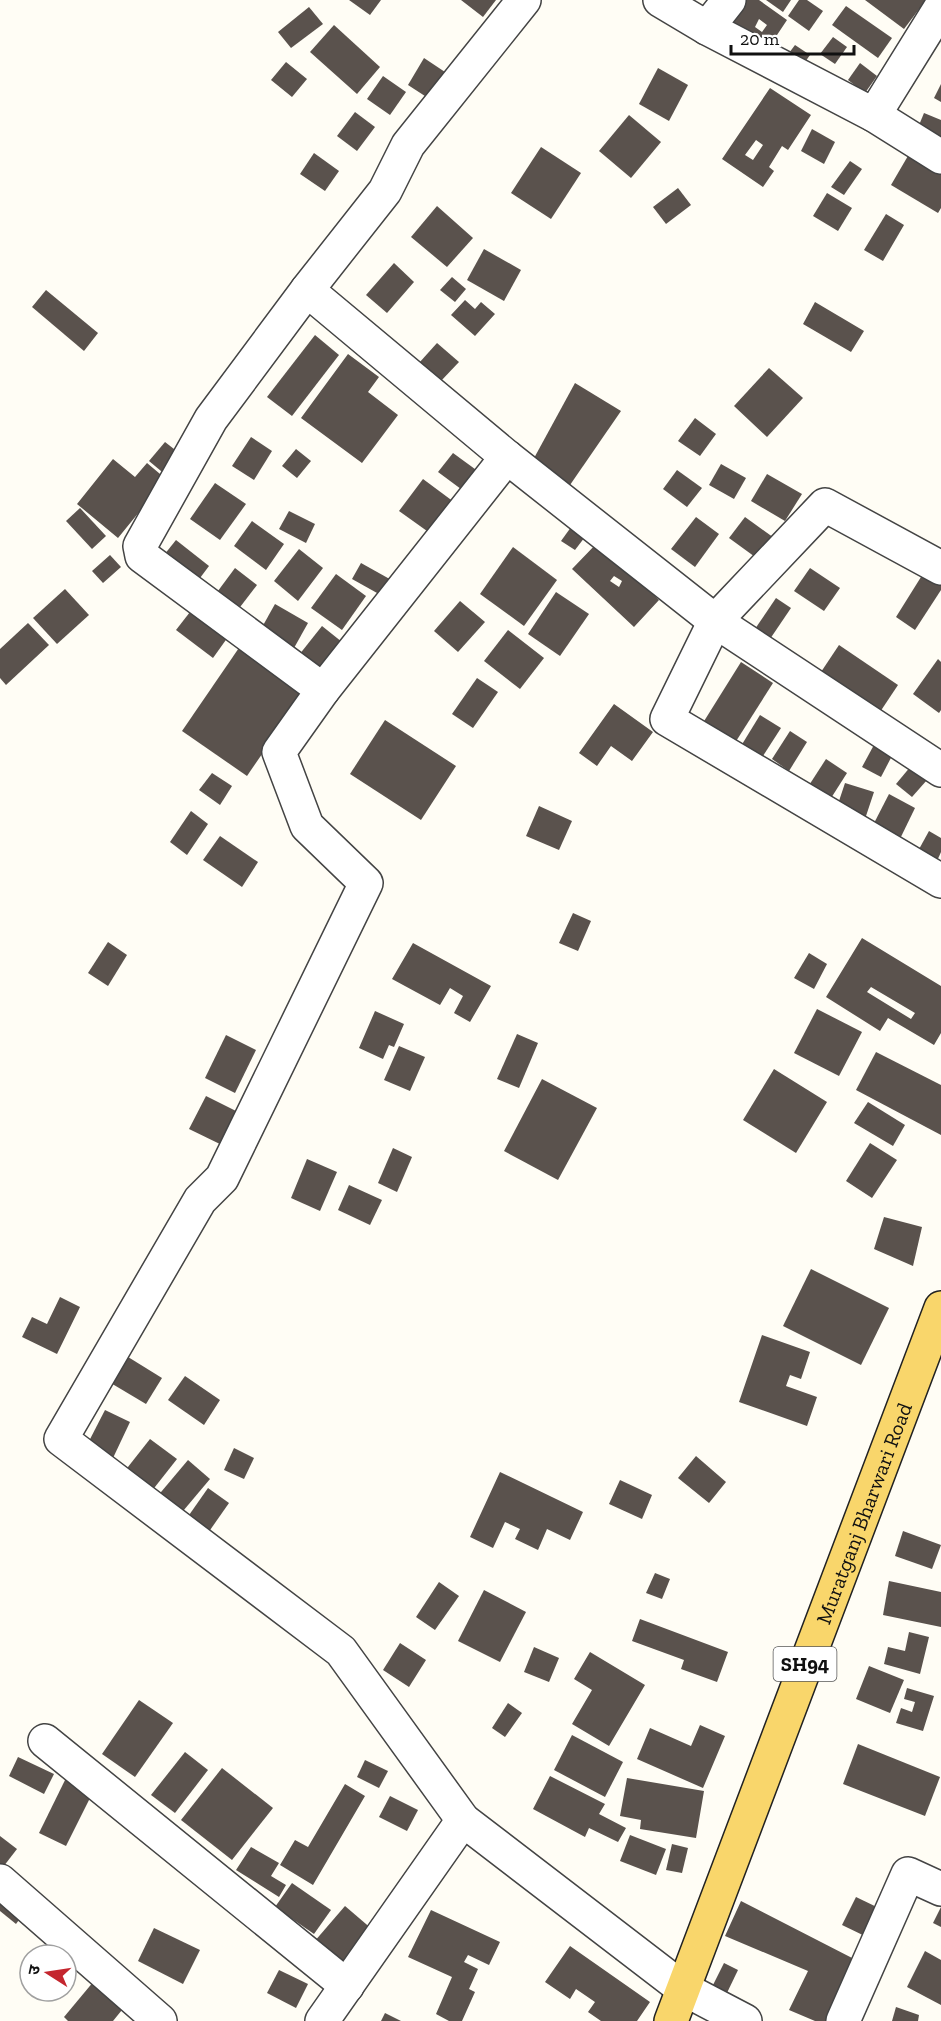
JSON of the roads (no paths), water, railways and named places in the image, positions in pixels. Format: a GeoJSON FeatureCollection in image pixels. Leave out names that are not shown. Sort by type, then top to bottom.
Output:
{"type":"FeatureCollection","features":[{"type":"Feature","properties":{"kind":"main road","name":"Muratganj Bharwari Road"},"geometry":{"type":"LineString","coordinates":[[671,2021],[941,1308]]}},
{"type":"Feature","properties":{"kind":"street"},"geometry":{"type":"LineString","coordinates":[[323,690],[142,556],[140,546],[211,419],[307,290],[385,191],[408,145],[524,0]]}},
{"type":"Feature","properties":{"kind":"street"},"geometry":{"type":"LineString","coordinates":[[660,0],[707,28],[874,115],[941,157]]}},
{"type":"Feature","properties":{"kind":"street"},"geometry":{"type":"LineString","coordinates":[[707,28],[729,0]]}},
{"type":"Feature","properties":{"kind":"street"},"geometry":{"type":"LineString","coordinates":[[874,115],[941,7]]}},
{"type":"Feature","properties":{"kind":"street"},"geometry":{"type":"LineString","coordinates":[[307,290],[507,458],[716,621],[941,770]]}},
{"type":"Feature","properties":{"kind":"street"},"geometry":{"type":"LineString","coordinates":[[507,458],[323,690],[279,752],[307,826],[366,883],[222,1178],[200,1200],[62,1439],[341,1651],[463,1820],[682,1988],[745,2021]]}},
{"type":"Feature","properties":{"kind":"street"},"geometry":{"type":"LineString","coordinates":[[941,568],[825,505],[716,621],[667,719],[941,881]]}},
{"type":"Feature","properties":{"kind":"street"},"geometry":{"type":"LineString","coordinates":[[45,1741],[347,1986]]}},
{"type":"Feature","properties":{"kind":"street"},"geometry":{"type":"LineString","coordinates":[[322,2021],[463,1820]]}},
{"type":"Feature","properties":{"kind":"street"},"geometry":{"type":"LineString","coordinates":[[843,2021],[908,1874],[941,1889]]}},
{"type":"Feature","properties":{"kind":"street"},"geometry":{"type":"LineString","coordinates":[[0,1881],[160,2021]]}}]}
